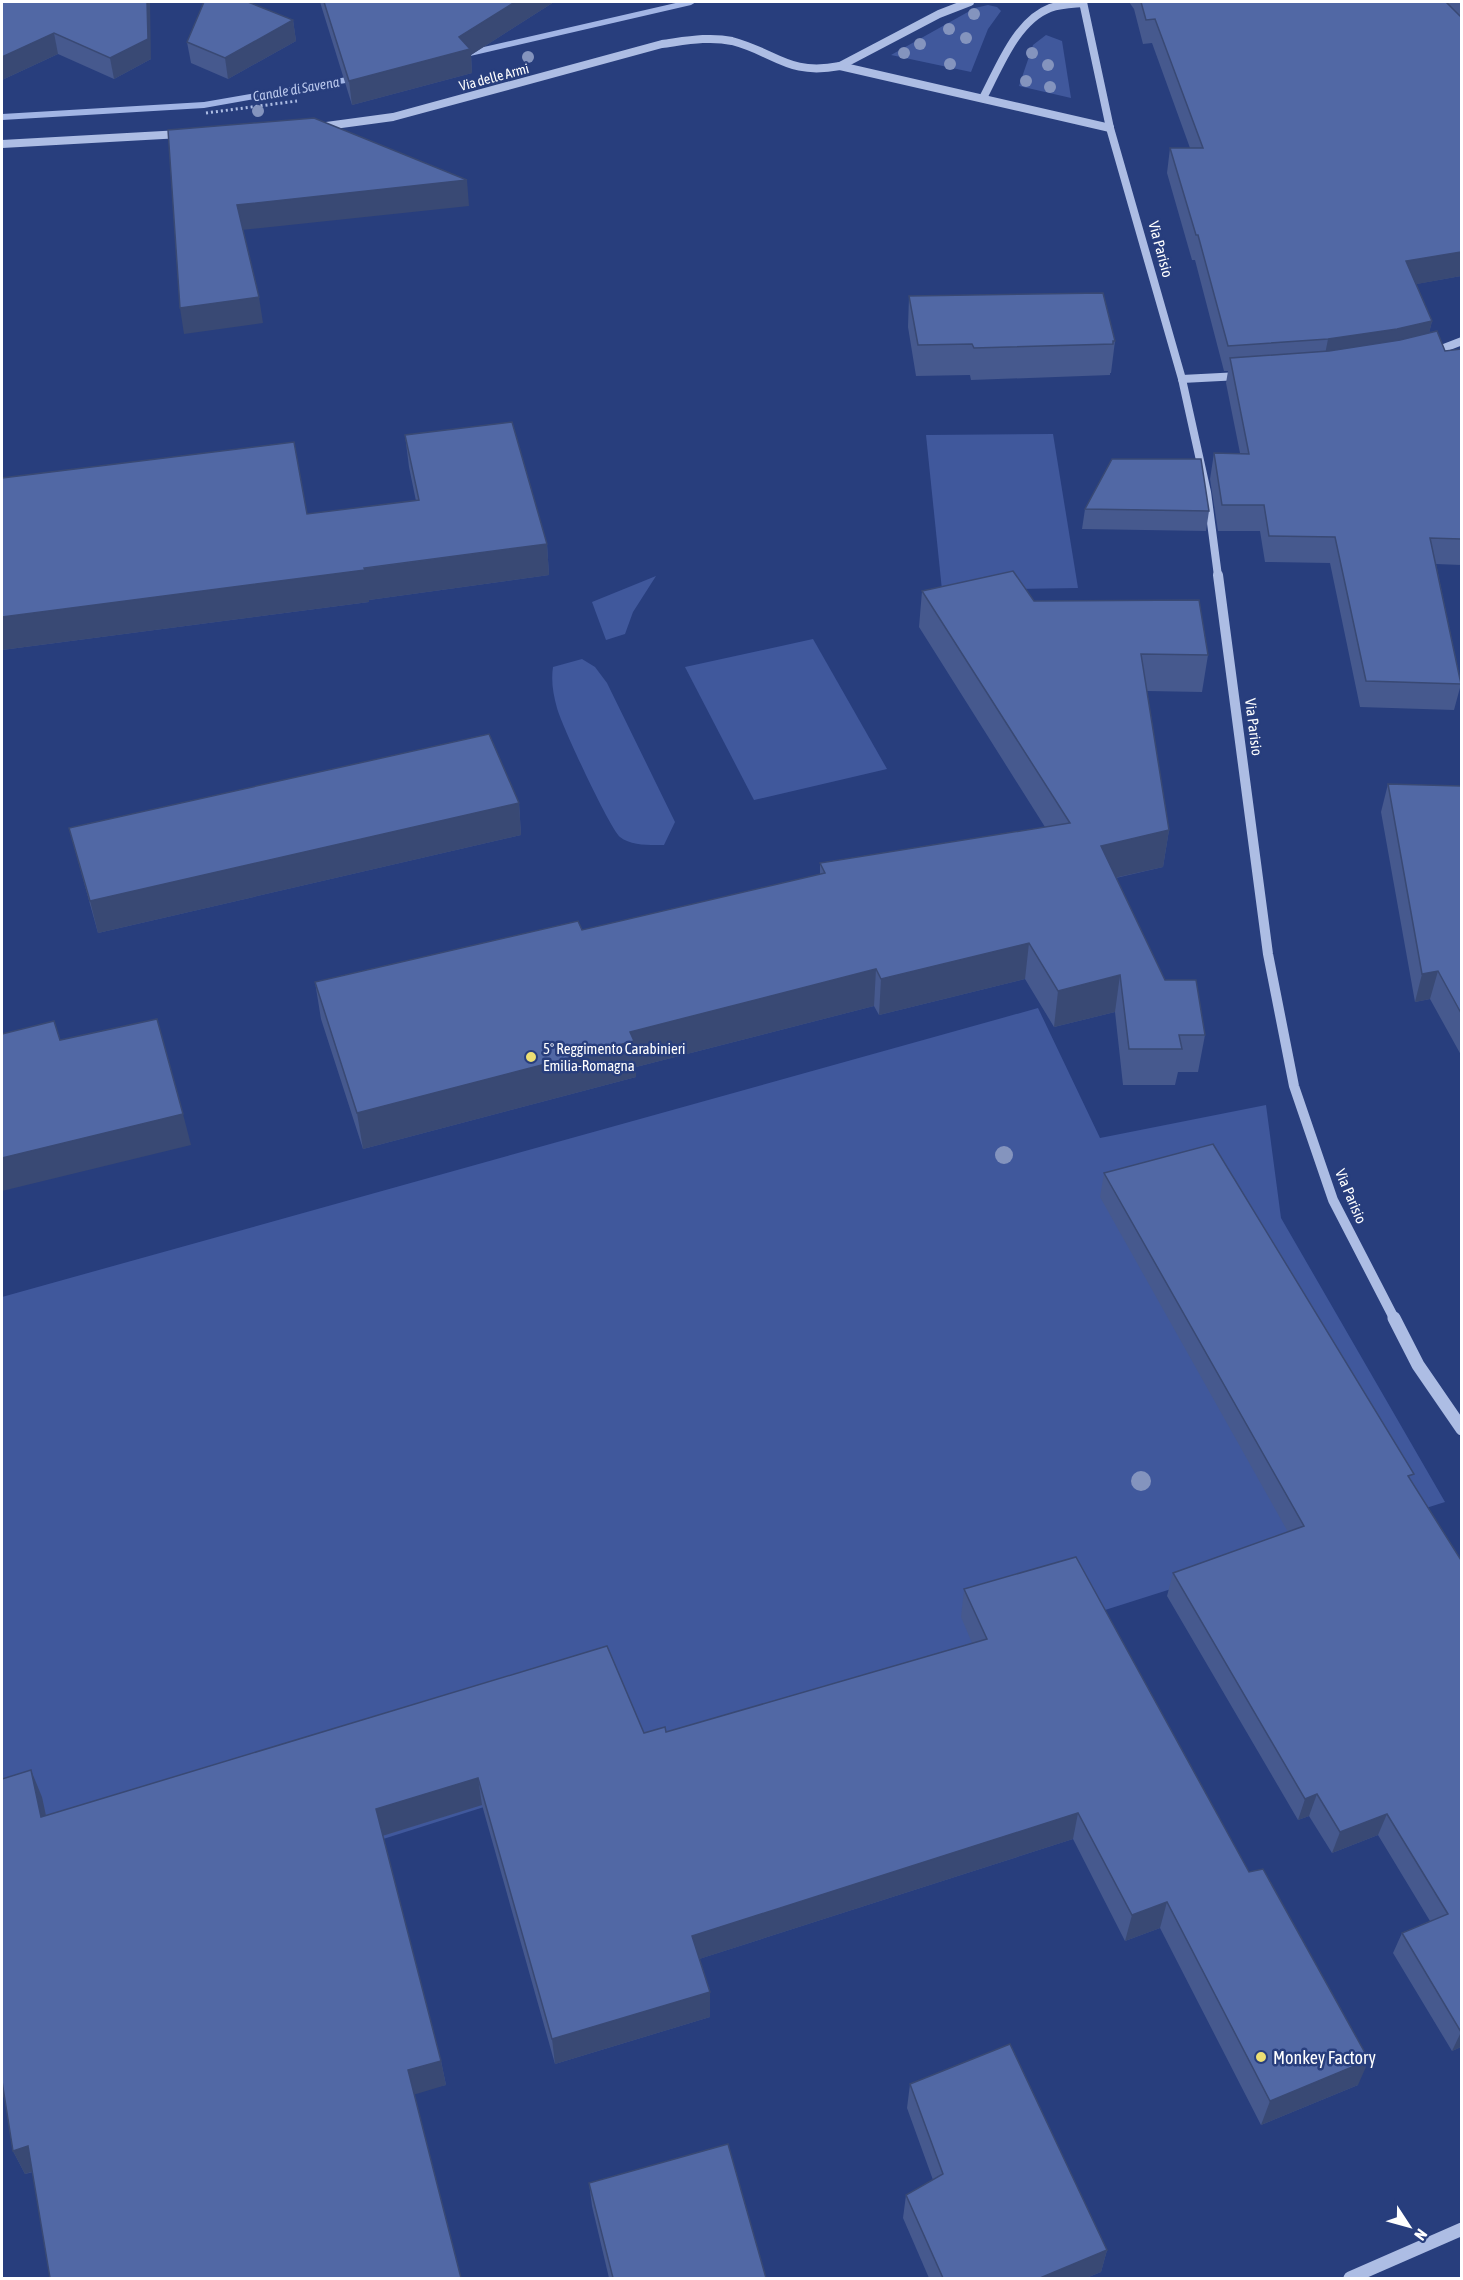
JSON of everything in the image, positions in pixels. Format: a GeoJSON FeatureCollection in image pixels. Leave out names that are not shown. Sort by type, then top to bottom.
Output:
{"type":"FeatureCollection","features":[{"type":"Feature","properties":{"kind":"street","name":"Via delle Armi"},"geometry":{"type":"LineString","coordinates":[[305,128],[362,123],[393,117],[662,44],[692,39],[733,42],[798,69],[824,70],[840,66],[939,14],[970,2]]}},
{"type":"Feature","properties":{"kind":"street"},"geometry":{"type":"LineString","coordinates":[[983,98],[1008,50],[1031,22],[1043,12],[1062,4],[1083,2]]}},
{"type":"Feature","properties":{"kind":"street","name":"Via Parisio"},"geometry":{"type":"LineString","coordinates":[[1083,2],[1110,128],[1182,379],[1207,492],[1268,954],[1294,1086],[1333,1200],[1418,1365],[1461,1429]]}},
{"type":"Feature","properties":{"kind":"street"},"geometry":{"type":"LineString","coordinates":[[840,66],[1110,128]]}},
{"type":"Feature","properties":{"kind":"street"},"geometry":{"type":"LineString","coordinates":[[2,144],[189,134]]}},
{"type":"Feature","properties":{"kind":"street"},"geometry":{"type":"LineString","coordinates":[[1425,356],[1461,341]]}},
{"type":"Feature","properties":{"kind":"street"},"geometry":{"type":"LineString","coordinates":[[1182,379],[1246,376]]}},
{"type":"Feature","properties":{"kind":"street"},"geometry":{"type":"LineString","coordinates":[[1350,2278],[1461,2229]]}},
{"type":"Feature","properties":{"kind":"path"},"geometry":{"type":"LineString","coordinates":[[199,113],[298,101]]}},
{"type":"Feature","properties":{"kind":"shaded area"},"geometry":{"type":"Polygon","coordinates":[[[988,5],[997,7],[1001,11],[988,29],[971,72],[891,55],[975,8],[988,5]]]}},
{"type":"Feature","properties":{"kind":"shaded area"},"geometry":{"type":"Polygon","coordinates":[[[1046,35],[1062,41],[1071,98],[1019,86],[1033,45],[1046,35]]]}},
{"type":"Feature","properties":{"kind":"shaded area"},"geometry":{"type":"Polygon","coordinates":[[[1053,434],[1078,588],[942,590],[926,435],[1053,434]]]}},
{"type":"Feature","properties":{"kind":"shaded area"},"geometry":{"type":"Polygon","coordinates":[[[656,576],[633,612],[625,634],[606,640],[592,602],[656,576]]]}},
{"type":"Feature","properties":{"kind":"shaded area"},"geometry":{"type":"Polygon","coordinates":[[[813,639],[887,769],[754,800],[685,667],[813,639]]]}},
{"type":"Feature","properties":{"kind":"shaded area"},"geometry":{"type":"Polygon","coordinates":[[[582,659],[595,667],[607,683],[675,822],[664,845],[635,843],[620,837],[597,797],[567,734],[554,698],[553,667],[582,659]]]}},
{"type":"Feature","properties":{"kind":"shaded area"},"geometry":{"type":"Polygon","coordinates":[[[1038,1008],[1100,1138],[1266,1105],[1281,1218],[1445,1502],[2,1960],[2,1297],[1038,1008]]]}},
{"type":"Feature","properties":{"kind":"building"},"geometry":{"type":"Polygon","coordinates":[[[2,2],[147,2],[148,39],[110,58],[54,33],[2,57],[2,2]]]}},
{"type":"Feature","properties":{"kind":"building"},"geometry":{"type":"Polygon","coordinates":[[[204,2],[248,2],[293,20],[225,58],[187,42],[204,2]]]}},
{"type":"Feature","properties":{"kind":"building"},"geometry":{"type":"Polygon","coordinates":[[[324,2],[515,2],[459,37],[470,49],[349,81],[324,2]]]}},
{"type":"Feature","properties":{"kind":"building"},"geometry":{"type":"Polygon","coordinates":[[[1141,2],[1446,2],[1461,17],[1461,252],[1406,261],[1432,321],[1397,329],[1328,339],[1228,346],[1198,235],[1196,235],[1170,148],[1203,148],[1155,19],[1146,20],[1141,2]]]}},
{"type":"Feature","properties":{"kind":"building"},"geometry":{"type":"Polygon","coordinates":[[[314,118],[467,180],[237,205],[259,297],[180,308],[168,130],[314,118]]]}},
{"type":"Feature","properties":{"kind":"building"},"geometry":{"type":"Polygon","coordinates":[[[1103,293],[1115,341],[1113,344],[974,348],[972,344],[918,345],[909,296],[1103,293]]]}},
{"type":"Feature","properties":{"kind":"building"},"geometry":{"type":"Polygon","coordinates":[[[1437,331],[1445,351],[1461,349],[1461,539],[1430,538],[1461,684],[1366,681],[1335,537],[1269,536],[1264,505],[1222,505],[1214,453],[1249,454],[1230,358],[1329,351],[1400,340],[1437,331]]]}},
{"type":"Feature","properties":{"kind":"building"},"geometry":{"type":"Polygon","coordinates":[[[512,422],[547,544],[2,617],[2,478],[294,442],[307,514],[419,500],[405,435],[512,422]]]}},
{"type":"Feature","properties":{"kind":"building"},"geometry":{"type":"Polygon","coordinates":[[[1112,459],[1201,459],[1209,511],[1085,509],[1112,459]]]}},
{"type":"Feature","properties":{"kind":"building"},"geometry":{"type":"Polygon","coordinates":[[[1013,571],[1034,601],[1199,600],[1208,655],[1141,654],[1169,830],[1101,846],[1165,980],[1196,980],[1205,1035],[1179,1035],[1182,1049],[1129,1049],[1120,975],[1058,991],[1029,943],[881,979],[876,969],[630,1032],[634,1041],[357,1113],[315,982],[578,921],[582,930],[825,873],[820,863],[1070,823],[922,591],[1013,571]]]}},
{"type":"Feature","properties":{"kind":"building"},"geometry":{"type":"Polygon","coordinates":[[[489,734],[519,803],[90,901],[69,828],[489,734]]]}},
{"type":"Feature","properties":{"kind":"building"},"geometry":{"type":"Polygon","coordinates":[[[1388,784],[1461,786],[1461,1013],[1438,971],[1422,974],[1388,784]]]}},
{"type":"Feature","properties":{"kind":"building"},"geometry":{"type":"Polygon","coordinates":[[[157,1019],[183,1114],[2,1158],[2,1034],[54,1021],[60,1040],[157,1019]]]}},
{"type":"Feature","properties":{"kind":"building"},"geometry":{"type":"Polygon","coordinates":[[[1213,1144],[1414,1474],[1408,1476],[1461,1560],[1461,2032],[1402,1933],[1448,1914],[1387,1814],[1340,1832],[1317,1794],[1305,1799],[1173,1573],[1304,1526],[1104,1173],[1213,1144]]]}},
{"type":"Feature","properties":{"kind":"building"},"geometry":{"type":"Polygon","coordinates":[[[1076,1557],[1249,1872],[1263,1869],[1369,2060],[1270,2101],[1167,1902],[1132,1915],[1078,1813],[692,1936],[710,1992],[552,2039],[478,1778],[376,1809],[441,2061],[408,2070],[461,2278],[50,2278],[28,2146],[13,2151],[2,2081],[2,1779],[31,1770],[41,1817],[607,1646],[644,1733],[665,1727],[666,1732],[987,1639],[964,1589],[1076,1557]]]}},
{"type":"Feature","properties":{"kind":"building"},"geometry":{"type":"Polygon","coordinates":[[[1010,2044],[1107,2250],[1040,2278],[943,2278],[906,2195],[943,2174],[910,2084],[1010,2044]]]}},
{"type":"Feature","properties":{"kind":"building"},"geometry":{"type":"Polygon","coordinates":[[[728,2144],[766,2278],[613,2278],[589,2183],[728,2144]]]}},
{"type":"Feature","properties":{"kind":"waterway","name":"Canale di Savena"},"geometry":{"type":"LineString","coordinates":[[453,57],[691,2]]}},
{"type":"Feature","properties":{"kind":"waterway","name":"Canale di Savena"},"geometry":{"type":"LineString","coordinates":[[2,117],[204,105],[364,77]]}},
{"type":"Feature","properties":{"kind":"place","name":"5° Reggimento Carabinieri Emilia-Romagna"},"geometry":{"type":"Point","coordinates":[531,1057]}},
{"type":"Feature","properties":{"kind":"place","name":"Monkey Factory"},"geometry":{"type":"Point","coordinates":[1261,2057]}}]}
